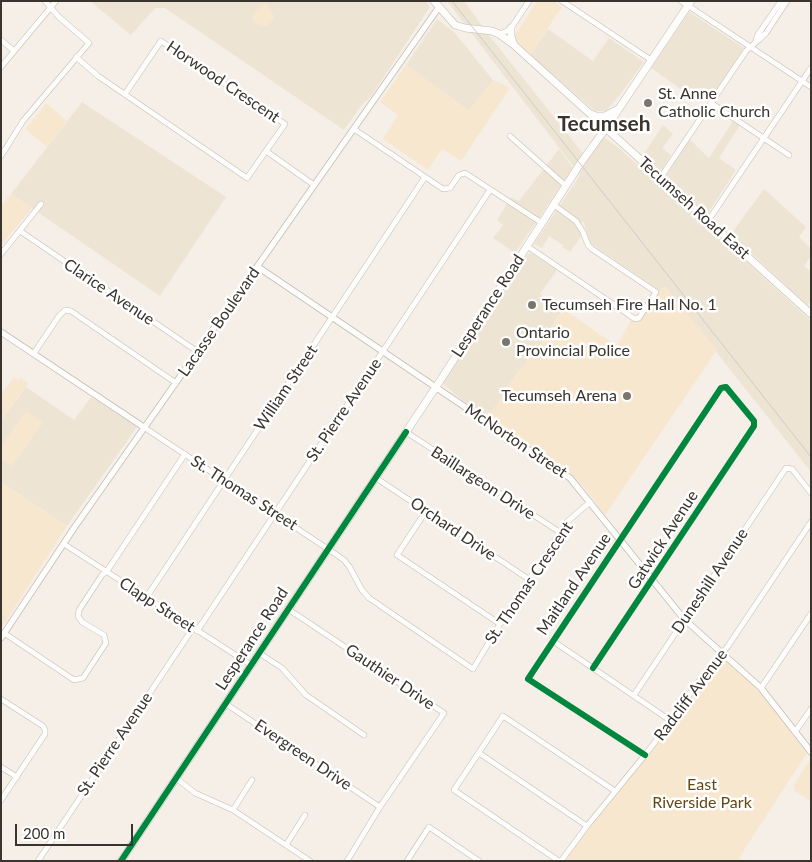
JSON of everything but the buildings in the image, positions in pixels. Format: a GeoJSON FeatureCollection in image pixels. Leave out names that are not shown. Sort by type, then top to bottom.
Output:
{"type":"FeatureCollection","features":[{"type":"Feature","properties":{"kind":"main road","name":"Lesperance Road"},"geometry":{"type":"LineString","coordinates":[[121,861],[376,478],[687,3]]}},
{"type":"Feature","properties":{"kind":"main road","name":"Tecumseh Road East"},"geometry":{"type":"LineString","coordinates":[[437,4],[457,26],[492,31],[514,45],[810,312]]}},
{"type":"Feature","properties":{"kind":"main road"},"geometry":{"type":"LineString","coordinates":[[511,28],[510,36],[514,45]]}},
{"type":"Feature","properties":{"kind":"main road"},"geometry":{"type":"LineString","coordinates":[[587,111],[596,116],[606,116],[620,107]]}},
{"type":"Feature","properties":{"kind":"street"},"geometry":{"type":"LineString","coordinates":[[1,156],[23,121],[89,43],[50,8],[45,1]]}},
{"type":"Feature","properties":{"kind":"street"},"geometry":{"type":"LineString","coordinates":[[1,67],[56,1]]}},
{"type":"Feature","properties":{"kind":"street"},"geometry":{"type":"LineString","coordinates":[[499,34],[511,28],[529,1]]}},
{"type":"Feature","properties":{"kind":"street"},"geometry":{"type":"LineString","coordinates":[[562,1],[651,60]]}},
{"type":"Feature","properties":{"kind":"street"},"geometry":{"type":"LineString","coordinates":[[756,42],[757,36],[781,1]]}},
{"type":"Feature","properties":{"kind":"street"},"geometry":{"type":"LineString","coordinates":[[661,178],[746,51],[766,32],[787,1]]}},
{"type":"Feature","properties":{"kind":"street"},"geometry":{"type":"LineString","coordinates":[[687,3],[811,87]]}},
{"type":"Feature","properties":{"kind":"street","name":"Lacasse Boulevard"},"geometry":{"type":"LineString","coordinates":[[3,635],[64,544],[354,129],[437,4]]}},
{"type":"Feature","properties":{"kind":"street"},"geometry":{"type":"LineString","coordinates":[[1,40],[14,51]]}},
{"type":"Feature","properties":{"kind":"street","name":"Horwood Crescent"},"geometry":{"type":"LineString","coordinates":[[161,41],[286,124],[266,151],[247,178],[125,94],[161,41]]}},
{"type":"Feature","properties":{"kind":"street"},"geometry":{"type":"LineString","coordinates":[[76,58],[125,94]]}},
{"type":"Feature","properties":{"kind":"street"},"geometry":{"type":"LineString","coordinates":[[708,221],[811,68]]}},
{"type":"Feature","properties":{"kind":"street"},"geometry":{"type":"LineString","coordinates":[[711,103],[789,155]]}},
{"type":"Feature","properties":{"kind":"street"},"geometry":{"type":"LineString","coordinates":[[354,129],[442,189],[450,188],[460,175],[465,173],[542,223]]}},
{"type":"Feature","properties":{"kind":"street"},"geometry":{"type":"LineString","coordinates":[[510,136],[566,186]]}},
{"type":"Feature","properties":{"kind":"street"},"geometry":{"type":"LineString","coordinates":[[266,151],[314,185]]}},
{"type":"Feature","properties":{"kind":"street","name":"William Street"},"geometry":{"type":"LineString","coordinates":[[146,598],[425,177]]}},
{"type":"Feature","properties":{"kind":"street","name":"St. Pierre Avenue"},"geometry":{"type":"LineString","coordinates":[[38,861],[276,513],[490,190]]}},
{"type":"Feature","properties":{"kind":"street"},"geometry":{"type":"LineString","coordinates":[[1,254],[41,204]]}},
{"type":"Feature","properties":{"kind":"street"},"geometry":{"type":"LineString","coordinates":[[527,246],[635,319],[639,318],[656,292],[588,245],[576,221],[554,205]]}},
{"type":"Feature","properties":{"kind":"street","name":"Clarice Avenue"},"geometry":{"type":"LineString","coordinates":[[20,231],[198,352]]}},
{"type":"Feature","properties":{"kind":"street","name":"McNorton Street"},"geometry":{"type":"LineString","coordinates":[[258,267],[570,478],[684,619],[761,688],[811,752]]}},
{"type":"Feature","properties":{"kind":"street"},"geometry":{"type":"LineString","coordinates":[[34,353],[65,310],[71,312],[176,383]]}},
{"type":"Feature","properties":{"kind":"street","name":"St. Thomas Street"},"geometry":{"type":"LineString","coordinates":[[1,332],[328,548],[349,566],[362,590],[369,598],[473,669]]}},
{"type":"Feature","properties":{"kind":"street","name":"Gatwick Avenue"},"geometry":{"type":"LineString","coordinates":[[593,668],[754,426],[754,421],[726,387],[721,388]]}},
{"type":"Feature","properties":{"kind":"street","name":"Maitland Avenue"},"geometry":{"type":"LineString","coordinates":[[645,755],[528,679],[721,388]]}},
{"type":"Feature","properties":{"kind":"street","name":"Baillargeon Drive"},"geometry":{"type":"LineString","coordinates":[[406,432],[561,534]]}},
{"type":"Feature","properties":{"kind":"street"},"geometry":{"type":"LineString","coordinates":[[3,635],[74,680],[83,678],[106,643],[104,635],[82,622],[78,616],[79,610],[185,454]]}},
{"type":"Feature","properties":{"kind":"street","name":"Duneshill Avenue"},"geometry":{"type":"LineString","coordinates":[[634,695],[786,468],[792,469],[811,493]]}},
{"type":"Feature","properties":{"kind":"street","name":"Orchard Drive"},"geometry":{"type":"LineString","coordinates":[[376,478],[530,580]]}},
{"type":"Feature","properties":{"kind":"street","name":"St. Thomas Crescent"},"geometry":{"type":"LineString","coordinates":[[473,669],[500,624],[568,522],[590,502]]}},
{"type":"Feature","properties":{"kind":"street"},"geometry":{"type":"LineString","coordinates":[[426,511],[397,555],[500,624]]}},
{"type":"Feature","properties":{"kind":"street","name":"Radcliff Avenue"},"geometry":{"type":"LineString","coordinates":[[560,861],[645,755],[695,686],[728,646],[811,522]]}},
{"type":"Feature","properties":{"kind":"street","name":"Clapp Street"},"geometry":{"type":"LineString","coordinates":[[64,544],[251,665]]}},
{"type":"Feature","properties":{"kind":"street","name":"Gauthier Drive"},"geometry":{"type":"LineString","coordinates":[[288,610],[444,713],[380,807],[347,861]]}},
{"type":"Feature","properties":{"kind":"street"},"geometry":{"type":"LineString","coordinates":[[761,688],[811,614]]}},
{"type":"Feature","properties":{"kind":"street"},"geometry":{"type":"LineString","coordinates":[[553,641],[671,721]]}},
{"type":"Feature","properties":{"kind":"street"},"geometry":{"type":"LineString","coordinates":[[259,653],[282,668],[306,695],[364,735]]}},
{"type":"Feature","properties":{"kind":"street"},"geometry":{"type":"LineString","coordinates":[[1,699],[42,726],[45,730],[45,734],[1,800]]}},
{"type":"Feature","properties":{"kind":"street","name":"Evergreen Drive"},"geometry":{"type":"LineString","coordinates":[[226,704],[380,807]]}},
{"type":"Feature","properties":{"kind":"street"},"geometry":{"type":"LineString","coordinates":[[795,732],[811,708]]}},
{"type":"Feature","properties":{"kind":"street"},"geometry":{"type":"LineString","coordinates":[[560,861],[454,790],[503,716],[616,791]]}},
{"type":"Feature","properties":{"kind":"street"},"geometry":{"type":"LineString","coordinates":[[479,753],[587,826]]}},
{"type":"Feature","properties":{"kind":"street"},"geometry":{"type":"LineString","coordinates":[[1,766],[16,777]]}},
{"type":"Feature","properties":{"kind":"street"},"geometry":{"type":"LineString","coordinates":[[176,778],[195,793],[234,810],[310,861]]}},
{"type":"Feature","properties":{"kind":"street"},"geometry":{"type":"LineString","coordinates":[[234,810],[252,780]]}},
{"type":"Feature","properties":{"kind":"street"},"geometry":{"type":"LineString","coordinates":[[286,845],[305,815]]}},
{"type":"Feature","properties":{"kind":"street"},"geometry":{"type":"LineString","coordinates":[[407,861],[429,828],[480,861]]}},
{"type":"Feature","properties":{"kind":"shaded area"},"geometry":{"type":"Polygon","coordinates":[[[90,1],[425,1],[430,7],[372,95],[361,106],[344,130],[165,8],[155,8],[131,35],[90,1]]]}},
{"type":"Feature","properties":{"kind":"shaded area"},"geometry":{"type":"Polygon","coordinates":[[[447,1],[464,1],[585,156],[601,135],[620,149],[811,321],[811,472],[665,287],[659,290],[590,243],[583,221],[579,228],[582,235],[570,252],[549,236],[542,248],[534,244],[580,175],[447,1]]]}},
{"type":"Feature","properties":{"kind":"shaded area"},"geometry":{"type":"Polygon","coordinates":[[[689,12],[744,48],[712,96],[698,88],[692,97],[651,68],[689,12]]]}},
{"type":"Feature","properties":{"kind":"shaded area"},"geometry":{"type":"Polygon","coordinates":[[[437,19],[454,32],[493,80],[469,111],[406,65],[437,19]]]}},
{"type":"Feature","properties":{"kind":"shaded area"},"geometry":{"type":"Polygon","coordinates":[[[548,29],[593,61],[609,38],[644,62],[606,111],[595,111],[530,55],[548,29]]]}},
{"type":"Feature","properties":{"kind":"shaded area"},"geometry":{"type":"Polygon","coordinates":[[[82,102],[226,197],[160,296],[11,194],[82,102]]]}},
{"type":"Feature","properties":{"kind":"shaded area"},"geometry":{"type":"Polygon","coordinates":[[[733,121],[740,125],[719,158],[736,170],[708,213],[666,176],[689,139],[709,158],[733,121]]]}},
{"type":"Feature","properties":{"kind":"shaded area"},"geometry":{"type":"Polygon","coordinates":[[[663,125],[673,134],[662,148],[671,155],[661,171],[643,155],[663,125]]]}},
{"type":"Feature","properties":{"kind":"shaded area"},"geometry":{"type":"Polygon","coordinates":[[[559,149],[573,168],[515,253],[493,238],[503,225],[497,220],[511,197],[519,201],[559,149]]]}},
{"type":"Feature","properties":{"kind":"shaded area"},"geometry":{"type":"Polygon","coordinates":[[[764,189],[806,227],[799,237],[811,249],[811,256],[804,266],[811,272],[811,300],[807,305],[731,234],[764,189]]]}},
{"type":"Feature","properties":{"kind":"shaded area"},"geometry":{"type":"Polygon","coordinates":[[[531,253],[557,270],[540,294],[563,309],[534,354],[526,361],[526,365],[518,372],[491,413],[484,417],[443,383],[527,255],[531,253]]]}},
{"type":"Feature","properties":{"kind":"shaded area"},"geometry":{"type":"Polygon","coordinates":[[[26,387],[74,420],[91,397],[137,427],[67,526],[1,482],[1,421],[26,387]]]}},
{"type":"Feature","properties":{"kind":"green space"},"geometry":{"type":"Polygon","coordinates":[[[537,1],[554,1],[562,7],[530,55],[513,38],[537,1]]]}},
{"type":"Feature","properties":{"kind":"green space"},"geometry":{"type":"Polygon","coordinates":[[[264,3],[267,4],[274,16],[274,19],[266,26],[257,24],[253,20],[252,15],[264,3]]]}},
{"type":"Feature","properties":{"kind":"green space"},"geometry":{"type":"Polygon","coordinates":[[[406,65],[469,111],[493,80],[510,88],[461,161],[442,149],[428,170],[383,139],[398,115],[380,102],[406,65]]]}},
{"type":"Feature","properties":{"kind":"green space"},"geometry":{"type":"Polygon","coordinates":[[[46,103],[67,121],[47,147],[25,129],[46,103]]]}},
{"type":"Feature","properties":{"kind":"green space"},"geometry":{"type":"Polygon","coordinates":[[[11,194],[32,208],[1,246],[1,206],[11,194]]]}},
{"type":"Feature","properties":{"kind":"green space"},"geometry":{"type":"Polygon","coordinates":[[[665,287],[717,350],[605,515],[586,490],[568,471],[484,417],[487,412],[491,413],[518,372],[526,365],[525,361],[534,354],[563,309],[617,346],[631,320],[640,321],[659,290],[665,287]]]}},
{"type":"Feature","properties":{"kind":"green space"},"geometry":{"type":"Polygon","coordinates":[[[14,377],[19,381],[20,377],[28,383],[1,421],[1,394],[14,377]]]}},
{"type":"Feature","properties":{"kind":"green space"},"geometry":{"type":"Polygon","coordinates":[[[26,411],[43,423],[12,466],[1,459],[1,446],[26,411]]]}},
{"type":"Feature","properties":{"kind":"green space"},"geometry":{"type":"Polygon","coordinates":[[[1,482],[67,526],[1,629],[1,482]]]}},
{"type":"Feature","properties":{"kind":"green space","name":"East Riverside Park"},"geometry":{"type":"Polygon","coordinates":[[[724,657],[746,677],[807,753],[739,858],[743,861],[565,861],[577,841],[665,733],[700,683],[724,657]]]}},
{"type":"Feature","properties":{"kind":"green space"},"geometry":{"type":"Polygon","coordinates":[[[811,761],[811,801],[795,791],[794,784],[811,761]]]}},
{"type":"Feature","properties":{"kind":"railway"},"geometry":{"type":"LineString","coordinates":[[452,1],[811,457]]}},
{"type":"Feature","properties":{"kind":"cycle path"},"geometry":{"type":"LineString","coordinates":[[593,668],[754,426],[754,421],[726,387],[721,388],[528,679],[645,755]]}},
{"type":"Feature","properties":{"kind":"cycle path"},"geometry":{"type":"LineString","coordinates":[[121,861],[406,432]]}},
{"type":"Feature","properties":{"kind":"place","name":"St. Anne Catholic Church"},"geometry":{"type":"Point","coordinates":[648,103]}},
{"type":"Feature","properties":{"kind":"place","name":"Tecumseh Fire Hall No. 1"},"geometry":{"type":"Point","coordinates":[532,305]}},
{"type":"Feature","properties":{"kind":"place","name":"Ontario Provincial Police"},"geometry":{"type":"Point","coordinates":[506,342]}},
{"type":"Feature","properties":{"kind":"place","name":"Tecumseh Arena"},"geometry":{"type":"Point","coordinates":[627,396]}},
{"type":"Feature","properties":{"kind":"district","name":"Tecumseh"},"geometry":{"type":"Point","coordinates":[604,124]}}]}
